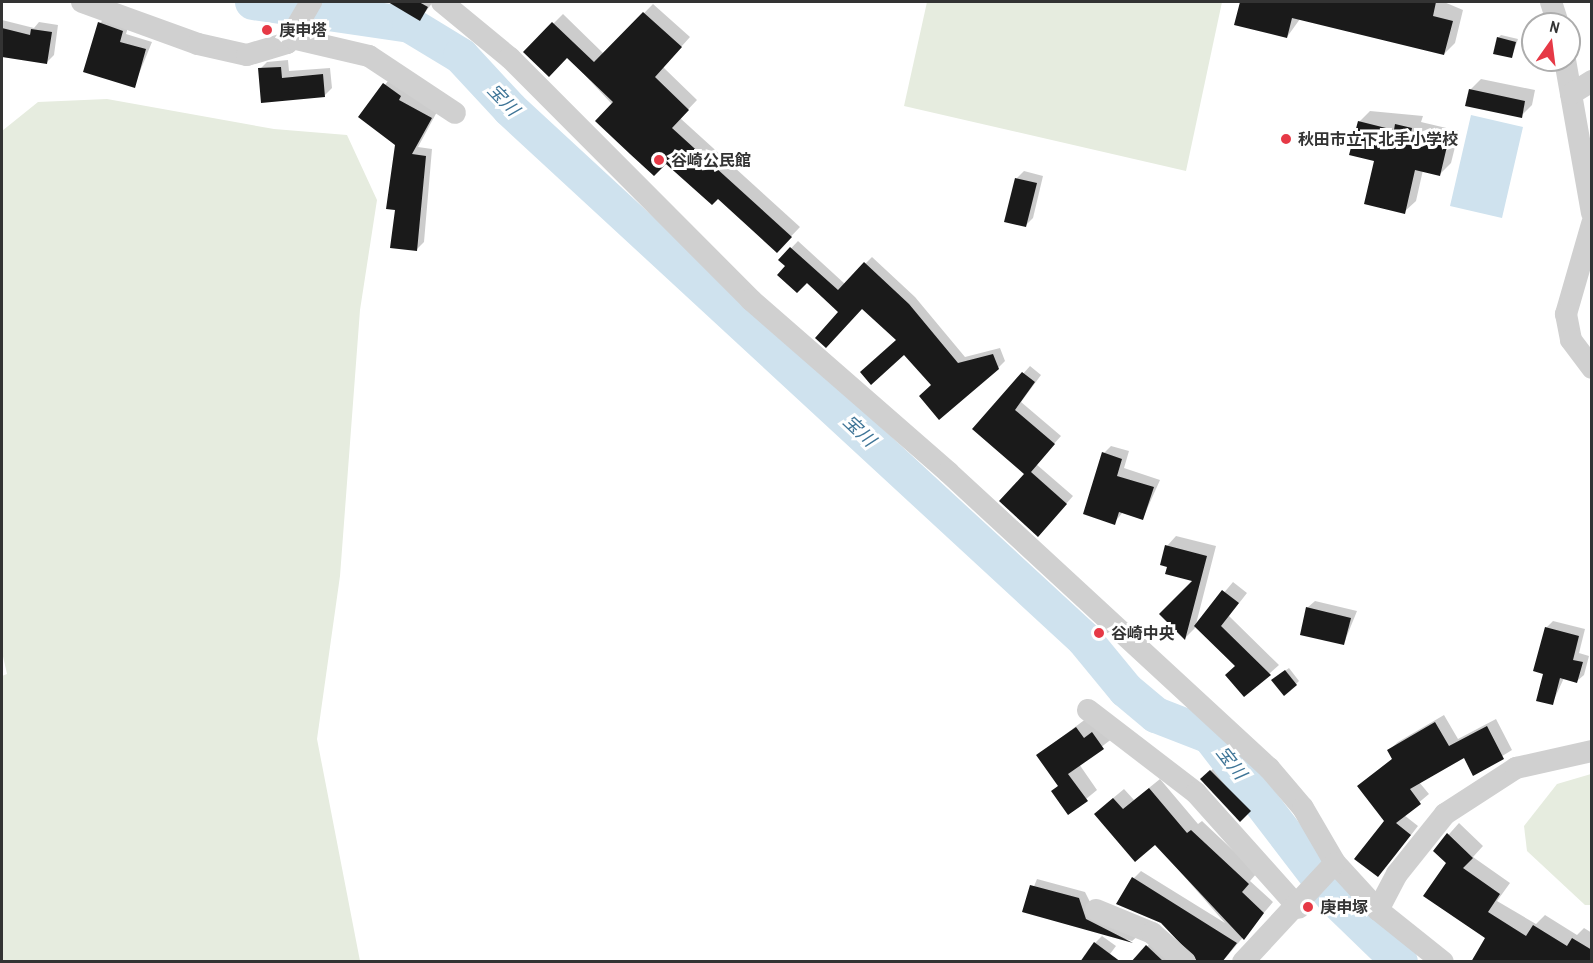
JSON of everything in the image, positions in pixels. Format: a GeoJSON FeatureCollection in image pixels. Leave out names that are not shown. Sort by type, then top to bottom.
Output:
{"type":"FeatureCollection","features":[{"type":"Feature","properties":{"kind":"street"},"geometry":{"type":"LineString","coordinates":[[82,2],[198,44],[247,55],[296,32],[311,2]]}},
{"type":"Feature","properties":{"kind":"street"},"geometry":{"type":"LineString","coordinates":[[442,2],[510,58],[751,300],[940,465],[1269,768],[1303,808],[1332,868],[1378,910],[1443,962]]}},
{"type":"Feature","properties":{"kind":"street"},"geometry":{"type":"LineString","coordinates":[[296,32],[369,56],[455,113]]}},
{"type":"Feature","properties":{"kind":"street"},"geometry":{"type":"LineString","coordinates":[[1567,72],[1592,213]]}},
{"type":"Feature","properties":{"kind":"street"},"geometry":{"type":"LineString","coordinates":[[1571,94],[1592,81]]}},
{"type":"Feature","properties":{"kind":"street"},"geometry":{"type":"LineString","coordinates":[[1592,224],[1566,314],[1571,340],[1592,368]]}},
{"type":"Feature","properties":{"kind":"street"},"geometry":{"type":"LineString","coordinates":[[1088,710],[1196,792],[1303,903]]}},
{"type":"Feature","properties":{"kind":"street"},"geometry":{"type":"LineString","coordinates":[[1378,910],[1397,874],[1445,814],[1516,768],[1592,751]]}},
{"type":"Feature","properties":{"kind":"street"},"geometry":{"type":"LineString","coordinates":[[1243,962],[1303,903],[1332,868]]}},
{"type":"Feature","properties":{"kind":"street"},"geometry":{"type":"LineString","coordinates":[[1096,910],[1152,933],[1185,962]]}},
{"type":"Feature","properties":{"kind":"shaded area"},"geometry":{"type":"Polygon","coordinates":[[[927,2],[1222,2],[1186,171],[904,106],[927,2]]]}},
{"type":"Feature","properties":{"kind":"shaded area"},"geometry":{"type":"Polygon","coordinates":[[[107,99],[274,129],[347,135],[377,200],[360,310],[340,576],[317,739],[360,961],[2,961],[2,676],[7,674],[2,652],[2,131],[38,102],[107,99]]]}},
{"type":"Feature","properties":{"kind":"shaded area"},"geometry":{"type":"Polygon","coordinates":[[[1591,774],[1591,905],[1585,905],[1527,851],[1524,826],[1557,784],[1591,774]]]}},
{"type":"Feature","properties":{"kind":"water"},"geometry":{"type":"Polygon","coordinates":[[[1471,115],[1523,127],[1502,218],[1450,206],[1471,115]]]}},
{"type":"Feature","properties":{"kind":"building"},"geometry":{"type":"Polygon","coordinates":[[[388,2],[419,2],[428,7],[420,21],[388,2]]]}},
{"type":"Feature","properties":{"kind":"building"},"geometry":{"type":"Polygon","coordinates":[[[1240,2],[1436,2],[1433,16],[1453,21],[1444,55],[1292,18],[1287,38],[1234,25],[1240,2]]]}},
{"type":"Feature","properties":{"kind":"building"},"geometry":{"type":"Polygon","coordinates":[[[643,12],[682,47],[655,77],[689,110],[672,128],[792,237],[777,253],[718,199],[712,205],[666,164],[654,176],[630,154],[595,121],[613,102],[567,58],[549,77],[523,52],[552,22],[594,62],[643,12]]]}},
{"type":"Feature","properties":{"kind":"building"},"geometry":{"type":"Polygon","coordinates":[[[98,22],[123,31],[120,42],[146,49],[135,88],[83,72],[98,22]]]}},
{"type":"Feature","properties":{"kind":"building"},"geometry":{"type":"Polygon","coordinates":[[[2,28],[30,35],[31,29],[52,32],[47,64],[2,57],[2,28]]]}},
{"type":"Feature","properties":{"kind":"building"},"geometry":{"type":"Polygon","coordinates":[[[1497,37],[1516,42],[1512,58],[1493,54],[1497,37]]]}},
{"type":"Feature","properties":{"kind":"building"},"geometry":{"type":"Polygon","coordinates":[[[281,67],[282,78],[323,74],[325,97],[261,103],[258,68],[281,67]]]}},
{"type":"Feature","properties":{"kind":"building"},"geometry":{"type":"Polygon","coordinates":[[[383,83],[401,96],[399,100],[432,118],[412,154],[426,156],[417,251],[390,248],[395,210],[386,209],[395,145],[358,117],[383,83]]]}},
{"type":"Feature","properties":{"kind":"building"},"geometry":{"type":"Polygon","coordinates":[[[1469,89],[1525,101],[1522,118],[1465,106],[1469,89]]]}},
{"type":"Feature","properties":{"kind":"building"},"geometry":{"type":"Polygon","coordinates":[[[1358,121],[1394,130],[1395,124],[1412,128],[1411,133],[1448,142],[1440,176],[1415,170],[1405,214],[1364,204],[1374,161],[1349,155],[1358,121]]]}},
{"type":"Feature","properties":{"kind":"building"},"geometry":{"type":"Polygon","coordinates":[[[1015,178],[1037,183],[1026,227],[1004,222],[1015,178]]]}},
{"type":"Feature","properties":{"kind":"building"},"geometry":{"type":"Polygon","coordinates":[[[790,247],[838,290],[864,262],[909,304],[958,363],[993,354],[999,369],[939,420],[919,396],[931,385],[904,355],[871,385],[860,372],[896,340],[862,309],[826,348],[815,338],[838,312],[807,283],[797,293],[777,275],[785,266],[778,260],[790,247]]]}},
{"type":"Feature","properties":{"kind":"building"},"geometry":{"type":"Polygon","coordinates":[[[1022,372],[1035,382],[1015,410],[1055,444],[1031,472],[1067,504],[1038,537],[999,501],[1024,474],[972,429],[1022,372]]]}},
{"type":"Feature","properties":{"kind":"building"},"geometry":{"type":"Polygon","coordinates":[[[1102,452],[1122,459],[1117,476],[1154,487],[1143,520],[1119,512],[1115,525],[1083,514],[1102,452]]]}},
{"type":"Feature","properties":{"kind":"building"},"geometry":{"type":"Polygon","coordinates":[[[1165,545],[1207,556],[1185,640],[1159,614],[1192,581],[1165,574],[1167,567],[1160,565],[1165,545]]]}},
{"type":"Feature","properties":{"kind":"building"},"geometry":{"type":"Polygon","coordinates":[[[1222,590],[1239,603],[1221,626],[1271,675],[1244,697],[1225,675],[1235,666],[1194,626],[1222,590]]]}},
{"type":"Feature","properties":{"kind":"building"},"geometry":{"type":"Polygon","coordinates":[[[1306,607],[1351,618],[1344,645],[1300,635],[1306,607]]]}},
{"type":"Feature","properties":{"kind":"building"},"geometry":{"type":"Polygon","coordinates":[[[1545,627],[1579,636],[1573,660],[1583,662],[1577,683],[1560,678],[1553,705],[1536,701],[1543,674],[1533,671],[1545,627]]]}},
{"type":"Feature","properties":{"kind":"building"},"geometry":{"type":"Polygon","coordinates":[[[1285,670],[1297,685],[1284,696],[1271,680],[1285,670]]]}},
{"type":"Feature","properties":{"kind":"building"},"geometry":{"type":"Polygon","coordinates":[[[1435,722],[1449,746],[1487,726],[1504,759],[1473,776],[1464,758],[1410,789],[1421,804],[1396,823],[1411,835],[1378,877],[1354,859],[1384,821],[1357,786],[1392,759],[1387,750],[1435,722]]]}},
{"type":"Feature","properties":{"kind":"building"},"geometry":{"type":"Polygon","coordinates":[[[1076,727],[1084,738],[1092,732],[1104,749],[1068,774],[1088,801],[1068,815],[1051,791],[1058,786],[1036,755],[1076,727]]]}},
{"type":"Feature","properties":{"kind":"building"},"geometry":{"type":"Polygon","coordinates":[[[1210,770],[1251,811],[1240,822],[1200,779],[1210,770]]]}},
{"type":"Feature","properties":{"kind":"building"},"geometry":{"type":"Polygon","coordinates":[[[1149,788],[1187,833],[1191,830],[1249,884],[1242,892],[1264,913],[1244,940],[1155,845],[1135,862],[1094,814],[1113,798],[1123,809],[1149,788]]]}},
{"type":"Feature","properties":{"kind":"building"},"geometry":{"type":"Polygon","coordinates":[[[1447,833],[1473,858],[1463,868],[1500,894],[1488,912],[1526,936],[1533,925],[1567,946],[1572,938],[1592,950],[1592,962],[1471,962],[1485,938],[1423,896],[1446,863],[1433,851],[1447,833]]]}},
{"type":"Feature","properties":{"kind":"building"},"geometry":{"type":"Polygon","coordinates":[[[1132,877],[1237,943],[1222,962],[1198,962],[1161,923],[1116,904],[1132,877]]]}},
{"type":"Feature","properties":{"kind":"building"},"geometry":{"type":"Polygon","coordinates":[[[1030,885],[1079,898],[1086,919],[1133,943],[1022,912],[1030,885]]]}},
{"type":"Feature","properties":{"kind":"building"},"geometry":{"type":"Polygon","coordinates":[[[1094,942],[1121,962],[1080,962],[1094,942]]]}},
{"type":"Feature","properties":{"kind":"building"},"geometry":{"type":"Polygon","coordinates":[[[1146,945],[1164,962],[1131,962],[1146,945]]]}},
{"type":"Feature","properties":{"kind":"waterway","name":"宝川"},"geometry":{"type":"LineString","coordinates":[[253,2],[410,25],[461,56],[510,109],[1084,639],[1126,690],[1156,715],[1210,736],[1336,900],[1400,962]]}},
{"type":"Feature","properties":{"kind":"place","name":"庚申塔"},"geometry":{"type":"Point","coordinates":[267,30]}},
{"type":"Feature","properties":{"kind":"place","name":"秋田市立下北手小学校"},"geometry":{"type":"Point","coordinates":[1286,139]}},
{"type":"Feature","properties":{"kind":"place","name":"谷崎公民館"},"geometry":{"type":"Point","coordinates":[659,160]}},
{"type":"Feature","properties":{"kind":"place","name":"谷崎中央"},"geometry":{"type":"Point","coordinates":[1099,633]}},
{"type":"Feature","properties":{"kind":"place","name":"庚申塚"},"geometry":{"type":"Point","coordinates":[1308,907]}}]}
